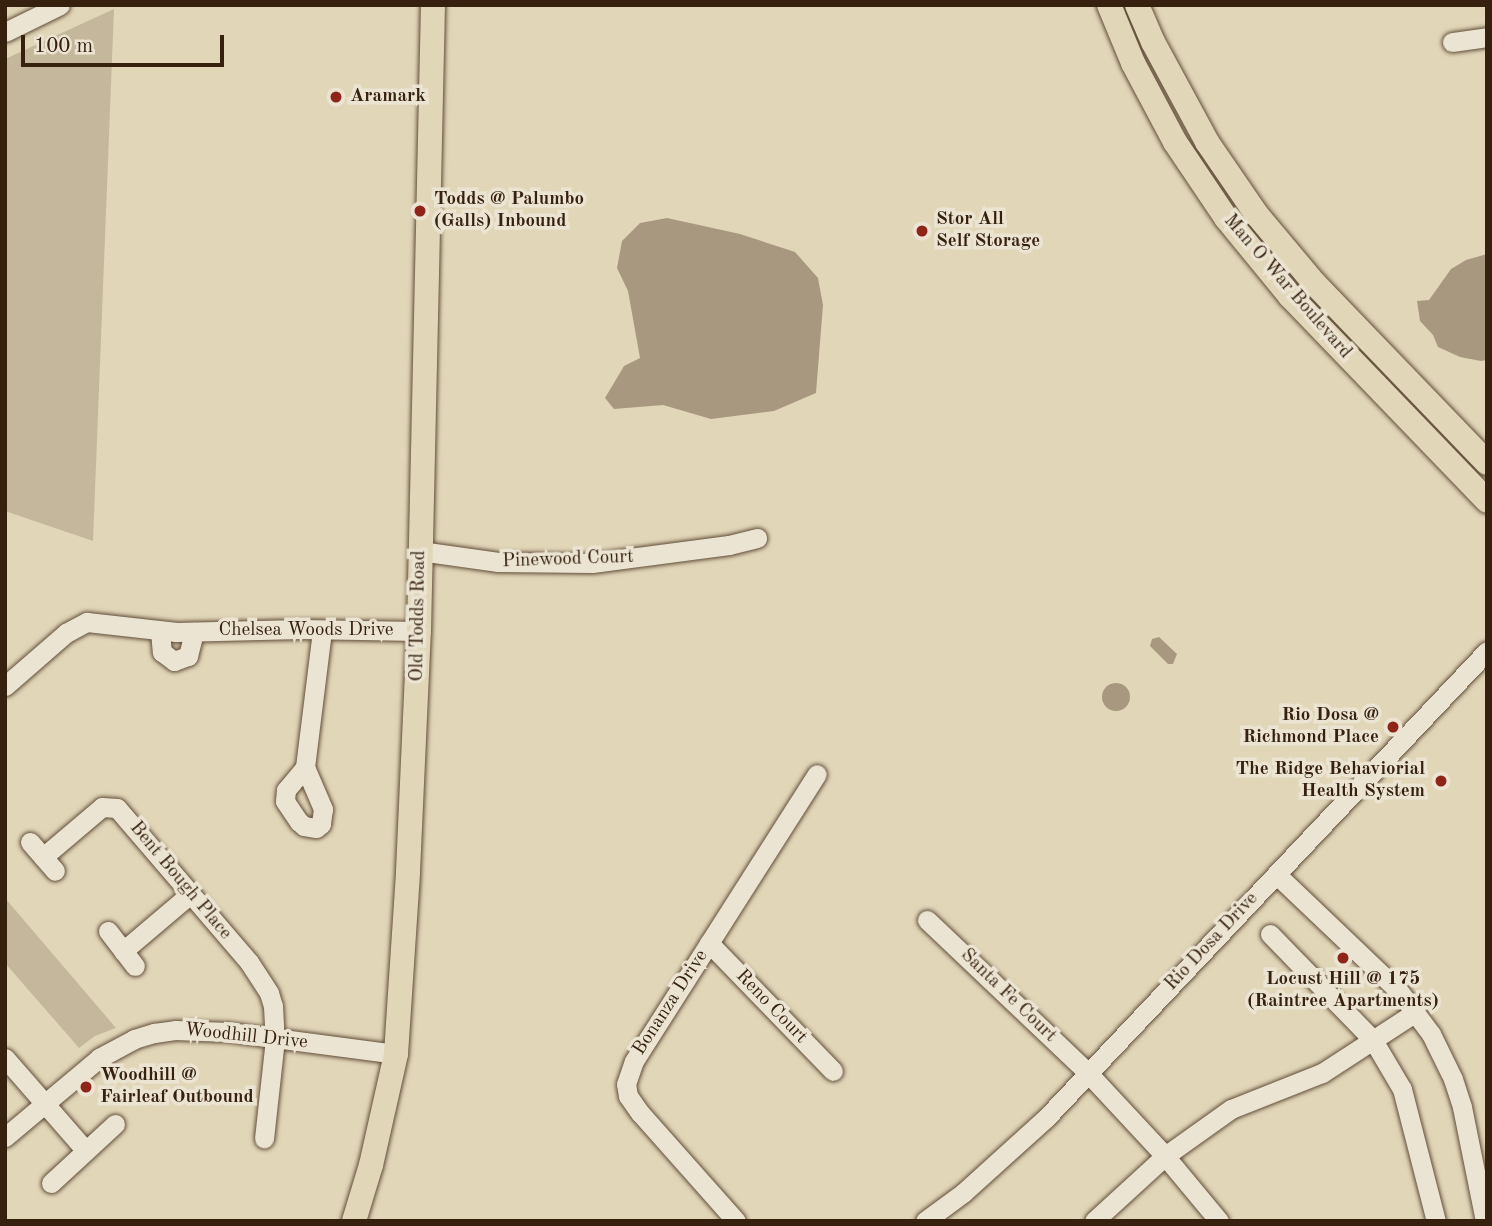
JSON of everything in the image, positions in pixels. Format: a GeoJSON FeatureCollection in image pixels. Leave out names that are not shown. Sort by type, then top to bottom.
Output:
{"type":"FeatureCollection","features":[{"type":"Feature","properties":{"kind":"main road","name":"Old Todds Road"},"geometry":{"type":"LineString","coordinates":[[354,1221],[371,1165],[396,1054],[415,755],[433,5]]}},
{"type":"Feature","properties":{"kind":"main road","name":"Man O War Boulevard"},"geometry":{"type":"LineString","coordinates":[[1110,5],[1133,63],[1175,142],[1226,218],[1290,296],[1487,501]]}},
{"type":"Feature","properties":{"kind":"main road","name":"Man O War Boulevard"},"geometry":{"type":"LineString","coordinates":[[1137,5],[1153,42],[1207,142],[1257,215],[1315,284],[1487,463]]}},
{"type":"Feature","properties":{"kind":"street"},"geometry":{"type":"LineString","coordinates":[[5,32],[60,5]]}},
{"type":"Feature","properties":{"kind":"street"},"geometry":{"type":"LineString","coordinates":[[1452,42],[1487,37]]}},
{"type":"Feature","properties":{"kind":"street","name":"Pinewood Court"},"geometry":{"type":"LineString","coordinates":[[420,551],[498,562],[593,563],[729,545],[757,538]]}},
{"type":"Feature","properties":{"kind":"street","name":"Chelsea Woods Drive"},"geometry":{"type":"LineString","coordinates":[[5,686],[78,625],[104,622],[160,631],[194,632],[419,631]]}},
{"type":"Feature","properties":{"kind":"street","name":"Chelsea Woods Drive"},"geometry":{"type":"LineString","coordinates":[[160,631],[162,652],[174,661],[188,656],[194,632]]}},
{"type":"Feature","properties":{"kind":"street"},"geometry":{"type":"LineString","coordinates":[[305,766],[322,631]]}},
{"type":"Feature","properties":{"kind":"street","name":"Rio Dosa Drive"},"geometry":{"type":"LineString","coordinates":[[925,1221],[1005,1157],[1088,1073],[1487,651]]}},
{"type":"Feature","properties":{"kind":"street","name":"Bonanza Drive"},"geometry":{"type":"LineString","coordinates":[[736,1221],[640,1113],[628,1096],[626,1084],[634,1061],[817,774]]}},
{"type":"Feature","properties":{"kind":"street","name":"Bent Bough Place"},"geometry":{"type":"LineString","coordinates":[[30,842],[49,864],[93,813],[109,805],[125,816],[263,981],[273,1006],[275,1039],[264,1138]]}},
{"type":"Feature","properties":{"kind":"street"},"geometry":{"type":"LineString","coordinates":[[1276,874],[1373,964],[1416,1012],[1453,1079],[1471,1145],[1485,1221]]}},
{"type":"Feature","properties":{"kind":"street"},"geometry":{"type":"LineString","coordinates":[[108,932],[129,959],[189,895]]}},
{"type":"Feature","properties":{"kind":"street","name":"Santa Fe Court"},"geometry":{"type":"LineString","coordinates":[[927,920],[1088,1073],[1166,1156],[1219,1221]]}},
{"type":"Feature","properties":{"kind":"street"},"geometry":{"type":"LineString","coordinates":[[1270,934],[1373,1040],[1402,1088],[1436,1221]]}},
{"type":"Feature","properties":{"kind":"street","name":"Reno Court"},"geometry":{"type":"LineString","coordinates":[[709,943],[833,1071]]}},
{"type":"Feature","properties":{"kind":"street"},"geometry":{"type":"LineString","coordinates":[[1094,1221],[1166,1156],[1231,1109],[1322,1073],[1416,1012]]}},
{"type":"Feature","properties":{"kind":"street","name":"Woodhill Drive"},"geometry":{"type":"LineString","coordinates":[[5,1137],[99,1058],[134,1039],[153,1033],[201,1030],[396,1054]]}},
{"type":"Feature","properties":{"kind":"street"},"geometry":{"type":"LineString","coordinates":[[5,1058],[86,1151]]}},
{"type":"Feature","properties":{"kind":"street"},"geometry":{"type":"LineString","coordinates":[[51,1183],[115,1124]]}},
{"type":"Feature","properties":{"kind":"shaded area"},"geometry":{"type":"Polygon","coordinates":[[[114,9],[93,541],[5,511],[5,59],[114,9]]]}},
{"type":"Feature","properties":{"kind":"shaded area"},"geometry":{"type":"Polygon","coordinates":[[[667,218],[740,234],[795,252],[818,278],[823,305],[816,393],[774,411],[711,419],[663,405],[614,409],[605,398],[624,366],[640,358],[628,291],[617,268],[622,241],[640,223],[667,218]]]}},
{"type":"Feature","properties":{"kind":"shaded area"},"geometry":{"type":"Polygon","coordinates":[[[1487,254],[1487,360],[1481,361],[1460,357],[1438,347],[1433,335],[1420,321],[1417,301],[1429,300],[1451,269],[1466,260],[1487,254]]]}},
{"type":"Feature","properties":{"kind":"shaded area"},"geometry":{"type":"Polygon","coordinates":[[[1159,637],[1177,654],[1173,664],[1168,664],[1150,646],[1152,639],[1159,637]]]}},
{"type":"Feature","properties":{"kind":"shaded area"},"geometry":{"type":"Polygon","coordinates":[[[1116,683],[1126,687],[1130,697],[1126,707],[1116,711],[1106,707],[1102,697],[1106,687],[1116,683]]]}},
{"type":"Feature","properties":{"kind":"shaded area"},"geometry":{"type":"Polygon","coordinates":[[[5,898],[116,1028],[95,1036],[79,1048],[5,963],[5,898]]]}},
{"type":"Feature","properties":{"kind":"place","name":"Aramark"},"geometry":{"type":"Point","coordinates":[336,97]}},
{"type":"Feature","properties":{"kind":"place","name":"Todds @ Palumbo (Galls) Inbound"},"geometry":{"type":"Point","coordinates":[420,211]}},
{"type":"Feature","properties":{"kind":"place","name":"Stor All Self Storage"},"geometry":{"type":"Point","coordinates":[922,231]}},
{"type":"Feature","properties":{"kind":"place","name":"Rio Dosa @ Richmond Place"},"geometry":{"type":"Point","coordinates":[1393,727]}},
{"type":"Feature","properties":{"kind":"place","name":"The Ridge Behaviorial Health System"},"geometry":{"type":"Point","coordinates":[1441,781]}},
{"type":"Feature","properties":{"kind":"place","name":"Locust Hill @ 175 (Raintree Apartments)"},"geometry":{"type":"Point","coordinates":[1343,958]}},
{"type":"Feature","properties":{"kind":"place","name":"Woodhill @ Fairleaf Outbound"},"geometry":{"type":"Point","coordinates":[86,1087]}}]}
